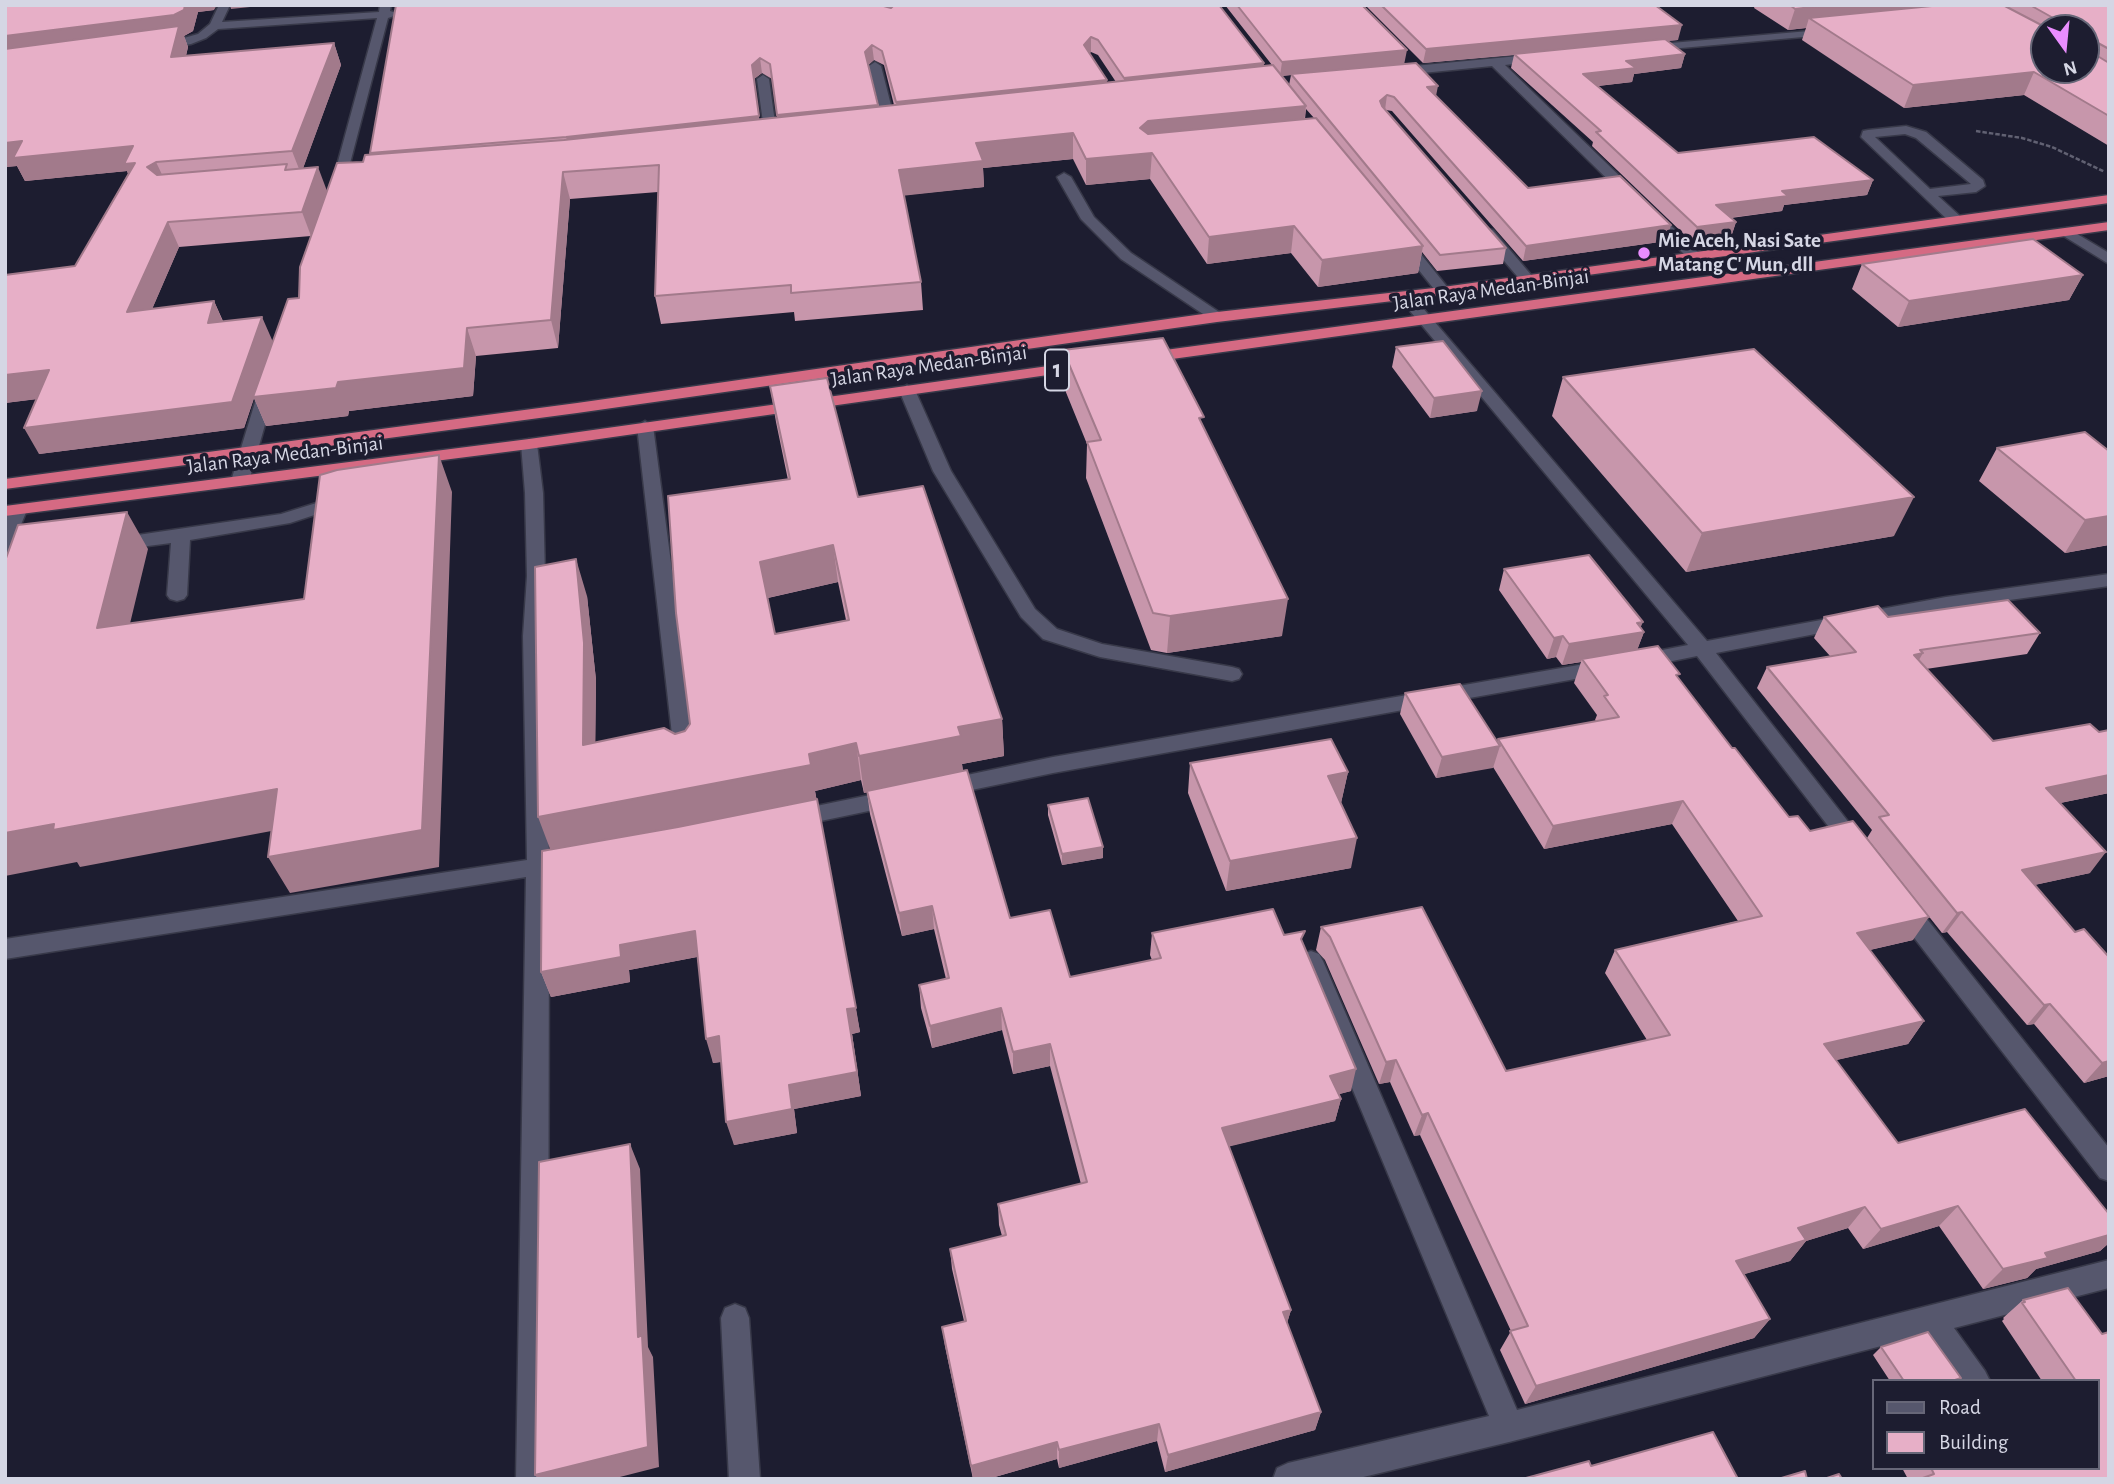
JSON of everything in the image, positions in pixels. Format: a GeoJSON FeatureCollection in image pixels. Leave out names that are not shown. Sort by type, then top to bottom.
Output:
{"type":"FeatureCollection","features":[{"type":"Feature","properties":{"kind":"highway","name":"Jalan Raya Medan-Binjai"},"geometry":{"type":"LineString","coordinates":[[5,484],[577,408],[1217,317],[1443,291],[2109,199]]}},
{"type":"Feature","properties":{"kind":"highway","name":"Jalan Raya Medan-Binjai"},"geometry":{"type":"LineString","coordinates":[[11,511],[529,444],[2109,226]]}},
{"type":"Feature","properties":{"kind":"highway"},"geometry":{"type":"LineString","coordinates":[[577,408],[579,436]]}},
{"type":"Feature","properties":{"kind":"street"},"geometry":{"type":"LineString","coordinates":[[215,26],[225,5]]}},
{"type":"Feature","properties":{"kind":"street"},"geometry":{"type":"LineString","coordinates":[[332,205],[384,10]]}},
{"type":"Feature","properties":{"kind":"street"},"geometry":{"type":"LineString","coordinates":[[141,50],[187,42],[215,26],[384,10],[409,12]]}},
{"type":"Feature","properties":{"kind":"street"},"geometry":{"type":"LineString","coordinates":[[1630,50],[1849,30]]}},
{"type":"Feature","properties":{"kind":"street"},"geometry":{"type":"LineString","coordinates":[[1380,73],[1413,65],[1549,57]]}},
{"type":"Feature","properties":{"kind":"street"},"geometry":{"type":"LineString","coordinates":[[1495,62],[1693,255]]}},
{"type":"Feature","properties":{"kind":"street"},"geometry":{"type":"LineString","coordinates":[[875,66],[890,125]]}},
{"type":"Feature","properties":{"kind":"street"},"geometry":{"type":"LineString","coordinates":[[763,79],[771,137]]}},
{"type":"Feature","properties":{"kind":"street"},"geometry":{"type":"LineString","coordinates":[[1927,193],[1978,186],[1976,180],[1921,135],[1906,130],[1868,134],[1867,137],[1955,220]]}},
{"type":"Feature","properties":{"kind":"street"},"geometry":{"type":"LineString","coordinates":[[1064,177],[1088,219],[1126,256],[1217,317]]}},
{"type":"Feature","properties":{"kind":"street"},"geometry":{"type":"LineString","coordinates":[[1474,218],[1527,279]]}},
{"type":"Feature","properties":{"kind":"street"},"geometry":{"type":"LineString","coordinates":[[1393,229],[1443,291]]}},
{"type":"Feature","properties":{"kind":"street"},"geometry":{"type":"LineString","coordinates":[[2067,232],[2107,258]]}},
{"type":"Feature","properties":{"kind":"street"},"geometry":{"type":"LineString","coordinates":[[1405,296],[1703,650],[1872,866]]}},
{"type":"Feature","properties":{"kind":"street"},"geometry":{"type":"LineString","coordinates":[[240,481],[273,373]]}},
{"type":"Feature","properties":{"kind":"street"},"geometry":{"type":"LineString","coordinates":[[907,390],[942,471],[1028,613],[1050,635],[1100,650],[1232,674]]}},
{"type":"Feature","properties":{"kind":"street"},"geometry":{"type":"LineString","coordinates":[[645,426],[686,761]]}},
{"type":"Feature","properties":{"kind":"street"},"geometry":{"type":"LineString","coordinates":[[529,444],[534,493],[536,576],[533,636],[538,867],[532,1479]]}},
{"type":"Feature","properties":{"kind":"street"},"geometry":{"type":"LineString","coordinates":[[100,546],[292,518],[351,498]]}},
{"type":"Feature","properties":{"kind":"street"},"geometry":{"type":"LineString","coordinates":[[11,511],[5,545],[9,554],[20,556],[60,551]]}},
{"type":"Feature","properties":{"kind":"street"},"geometry":{"type":"LineString","coordinates":[[177,595],[181,536]]}},
{"type":"Feature","properties":{"kind":"street"},"geometry":{"type":"LineString","coordinates":[[767,824],[1053,765],[1703,650],[1946,603],[2109,580]]}},
{"type":"Feature","properties":{"kind":"street"},"geometry":{"type":"LineString","coordinates":[[5,948],[590,858]]}},
{"type":"Feature","properties":{"kind":"street"},"geometry":{"type":"LineString","coordinates":[[1889,888],[2109,1169]]}},
{"type":"Feature","properties":{"kind":"street"},"geometry":{"type":"LineString","coordinates":[[1311,961],[1510,1427]]}},
{"type":"Feature","properties":{"kind":"street"},"geometry":{"type":"LineString","coordinates":[[1300,1477],[1931,1321],[2109,1273]]}},
{"type":"Feature","properties":{"kind":"street"},"geometry":{"type":"LineString","coordinates":[[735,1318],[745,1479]]}},
{"type":"Feature","properties":{"kind":"street"},"geometry":{"type":"LineString","coordinates":[[1931,1321],[1974,1379]]}},
{"type":"Feature","properties":{"kind":"path"},"geometry":{"type":"LineString","coordinates":[[1976,131],[2022,138],[2052,147],[2109,174]]}},
{"type":"Feature","properties":{"kind":"building"},"geometry":{"type":"Polygon","coordinates":[[[5,5],[185,5],[184,10],[174,15],[5,36],[5,5]]]}},
{"type":"Feature","properties":{"kind":"building"},"geometry":{"type":"Polygon","coordinates":[[[396,5],[880,5],[891,8],[894,5],[1219,5],[1264,63],[1124,78],[1098,40],[1091,37],[1084,45],[1107,80],[896,102],[882,51],[872,45],[865,52],[878,105],[777,115],[770,64],[760,58],[752,65],[759,116],[566,137],[370,153],[396,5]]]}},
{"type":"Feature","properties":{"kind":"building"},"geometry":{"type":"Polygon","coordinates":[[[1237,5],[1362,5],[1407,50],[1282,62],[1237,5]]]}},
{"type":"Feature","properties":{"kind":"building"},"geometry":{"type":"Polygon","coordinates":[[[1381,5],[1655,5],[1682,25],[1426,49],[1381,5]]]}},
{"type":"Feature","properties":{"kind":"building"},"geometry":{"type":"Polygon","coordinates":[[[1790,5],[1828,5],[1795,9],[1790,5]]]}},
{"type":"Feature","properties":{"kind":"building"},"geometry":{"type":"Polygon","coordinates":[[[1942,5],[2003,5],[2030,19],[2030,72],[1913,85],[1809,18],[1942,5]]]}},
{"type":"Feature","properties":{"kind":"building"},"geometry":{"type":"Polygon","coordinates":[[[2030,5],[2109,5],[2109,49],[2100,44],[2100,14],[2046,14],[2030,5]]]}},
{"type":"Feature","properties":{"kind":"building"},"geometry":{"type":"Polygon","coordinates":[[[179,26],[171,57],[334,43],[292,151],[156,162],[147,167],[157,175],[287,164],[285,170],[318,167],[302,212],[168,222],[127,312],[214,301],[208,323],[262,317],[232,402],[24,428],[49,370],[5,375],[5,275],[75,266],[135,163],[124,164],[133,146],[13,158],[22,141],[5,143],[5,49],[179,26]]]}},
{"type":"Feature","properties":{"kind":"building"},"geometry":{"type":"Polygon","coordinates":[[[1665,39],[1685,54],[1626,61],[1636,68],[1583,74],[1678,153],[1814,137],[1873,180],[1782,191],[1788,196],[1716,205],[1736,222],[1697,227],[1596,132],[1601,131],[1514,54],[1665,39]]]}},
{"type":"Feature","properties":{"kind":"building"},"geometry":{"type":"Polygon","coordinates":[[[2100,58],[2109,63],[2109,116],[2054,84],[2100,84],[2100,58]]]}},
{"type":"Feature","properties":{"kind":"building"},"geometry":{"type":"Polygon","coordinates":[[[1416,63],[1438,86],[1427,87],[1528,188],[1620,176],[1671,225],[1526,246],[1394,97],[1387,95],[1380,101],[1382,106],[1506,248],[1440,255],[1291,74],[1416,63]]]}},
{"type":"Feature","properties":{"kind":"building"},"geometry":{"type":"Polygon","coordinates":[[[1273,65],[1306,106],[1148,121],[1140,128],[1148,134],[1316,118],[1423,246],[1322,260],[1294,226],[1209,237],[1152,153],[1086,159],[1073,133],[976,143],[983,161],[899,170],[921,282],[791,293],[791,285],[655,296],[659,165],[563,172],[551,320],[467,328],[464,368],[338,382],[336,388],[253,397],[288,299],[299,298],[300,267],[337,163],[363,162],[365,155],[564,140],[1273,65]]]}},
{"type":"Feature","properties":{"kind":"building"},"geometry":{"type":"Polygon","coordinates":[[[2033,239],[2083,275],[1909,301],[1862,264],[2033,239]]]}},
{"type":"Feature","properties":{"kind":"building"},"geometry":{"type":"Polygon","coordinates":[[[1163,338],[1204,417],[1199,418],[1288,599],[1170,616],[1153,613],[1087,442],[1101,440],[1063,350],[1163,338]]]}},
{"type":"Feature","properties":{"kind":"building"},"geometry":{"type":"Polygon","coordinates":[[[1443,341],[1482,391],[1434,398],[1396,347],[1443,341]]]}},
{"type":"Feature","properties":{"kind":"building"},"geometry":{"type":"Polygon","coordinates":[[[1754,349],[1914,497],[1702,533],[1563,377],[1754,349]]]}},
{"type":"Feature","properties":{"kind":"building"},"geometry":{"type":"Polygon","coordinates":[[[827,378],[858,497],[923,486],[1002,719],[958,727],[961,736],[859,756],[856,743],[809,754],[811,765],[538,817],[535,567],[576,559],[584,643],[583,745],[664,728],[675,734],[685,731],[690,724],[676,613],[668,496],[790,479],[770,386],[827,378]],[[833,545],[760,562],[775,634],[849,620],[833,545]]]}},
{"type":"Feature","properties":{"kind":"building"},"geometry":{"type":"Polygon","coordinates":[[[2085,432],[2109,451],[2109,516],[2085,520],[1997,448],[2085,432]]]}},
{"type":"Feature","properties":{"kind":"building"},"geometry":{"type":"Polygon","coordinates":[[[439,455],[422,830],[268,857],[277,789],[53,830],[54,824],[5,833],[5,561],[18,525],[127,512],[97,628],[304,599],[320,475],[337,470],[439,455]]]}},
{"type":"Feature","properties":{"kind":"building"},"geometry":{"type":"Polygon","coordinates":[[[1589,555],[1643,622],[1637,623],[1644,632],[1569,644],[1563,636],[1554,638],[1504,569],[1589,555]]]}},
{"type":"Feature","properties":{"kind":"building"},"geometry":{"type":"Polygon","coordinates":[[[2008,600],[2040,633],[1920,650],[1923,653],[1914,655],[1993,741],[2090,724],[2099,732],[2109,730],[2109,775],[2046,788],[2106,852],[2022,870],[2075,932],[2084,929],[2109,957],[2109,1061],[2102,1063],[2050,1004],[2044,1005],[1962,912],[1957,913],[1879,817],[1889,815],[1767,667],[1856,652],[1824,617],[1878,606],[1888,617],[2008,600]]]}},
{"type":"Feature","properties":{"kind":"building"},"geometry":{"type":"Polygon","coordinates":[[[1658,646],[1680,674],[1676,675],[1789,817],[1798,816],[1810,831],[1853,821],[1929,917],[1857,933],[1924,1021],[1824,1044],[1898,1143],[2025,1109],[2109,1214],[2109,1235],[2045,1253],[2048,1258],[2003,1269],[1958,1206],[1881,1229],[1865,1207],[1798,1228],[1806,1240],[1736,1261],[1770,1319],[1536,1386],[1510,1331],[1528,1326],[1428,1113],[1422,1115],[1396,1060],[1386,1062],[1330,937],[1321,927],[1422,907],[1506,1071],[1670,1035],[1615,950],[1762,916],[1683,801],[1553,826],[1498,739],[1619,717],[1604,696],[1608,695],[1582,659],[1658,646]]]}},
{"type":"Feature","properties":{"kind":"building"},"geometry":{"type":"Polygon","coordinates":[[[1460,684],[1500,746],[1442,757],[1405,693],[1460,684]]]}},
{"type":"Feature","properties":{"kind":"building"},"geometry":{"type":"Polygon","coordinates":[[[1331,739],[1348,772],[1328,776],[1357,838],[1230,861],[1190,763],[1331,739]]]}},
{"type":"Feature","properties":{"kind":"building"},"geometry":{"type":"Polygon","coordinates":[[[967,770],[1010,918],[1050,910],[1070,977],[1161,958],[1152,933],[1273,909],[1284,935],[1305,931],[1301,939],[1356,1069],[1330,1076],[1341,1099],[1222,1128],[1291,1310],[1283,1312],[1321,1412],[1168,1455],[1159,1424],[1059,1450],[1057,1442],[971,1466],[942,1327],[966,1321],[950,1249],[1006,1235],[998,1204],[1087,1182],[1050,1044],[1013,1052],[1001,1008],[930,1026],[919,985],[949,978],[932,906],[899,913],[867,791],[967,770]]]}},
{"type":"Feature","properties":{"kind":"building"},"geometry":{"type":"Polygon","coordinates":[[[1088,798],[1103,847],[1062,854],[1048,805],[1088,798]]]}},
{"type":"Feature","properties":{"kind":"building"},"geometry":{"type":"Polygon","coordinates":[[[817,799],[856,1008],[847,1009],[857,1072],[789,1085],[792,1109],[726,1122],[719,1036],[706,1039],[695,931],[620,945],[621,957],[541,972],[542,851],[817,799]]]}},
{"type":"Feature","properties":{"kind":"building"},"geometry":{"type":"Polygon","coordinates":[[[630,1144],[638,1337],[642,1335],[648,1447],[535,1475],[539,1162],[630,1144]]]}},
{"type":"Feature","properties":{"kind":"building"},"geometry":{"type":"Polygon","coordinates":[[[2068,1288],[2102,1334],[2109,1332],[2109,1479],[1920,1479],[1934,1474],[1932,1470],[2100,1470],[2100,1379],[2075,1379],[2022,1303],[2025,1302],[2023,1300],[2068,1288]]]}},
{"type":"Feature","properties":{"kind":"building"},"geometry":{"type":"Polygon","coordinates":[[[1928,1332],[1961,1378],[1903,1379],[1881,1347],[1928,1332]]]}},
{"type":"Feature","properties":{"kind":"building"},"geometry":{"type":"Polygon","coordinates":[[[1713,1432],[1738,1479],[1526,1478],[1589,1461],[1591,1466],[1713,1432]]]}},
{"type":"Feature","properties":{"kind":"building"},"geometry":{"type":"Polygon","coordinates":[[[1805,1471],[1807,1479],[1778,1479],[1805,1471]]]}},
{"type":"Feature","properties":{"kind":"building"},"geometry":{"type":"Polygon","coordinates":[[[1839,1474],[1842,1479],[1824,1479],[1839,1474]]]}},
{"type":"Feature","properties":{"kind":"place","name":"Mie Aceh, Nasi Sate Matang C' Mun, dll"},"geometry":{"type":"Point","coordinates":[1644,253]}}]}
